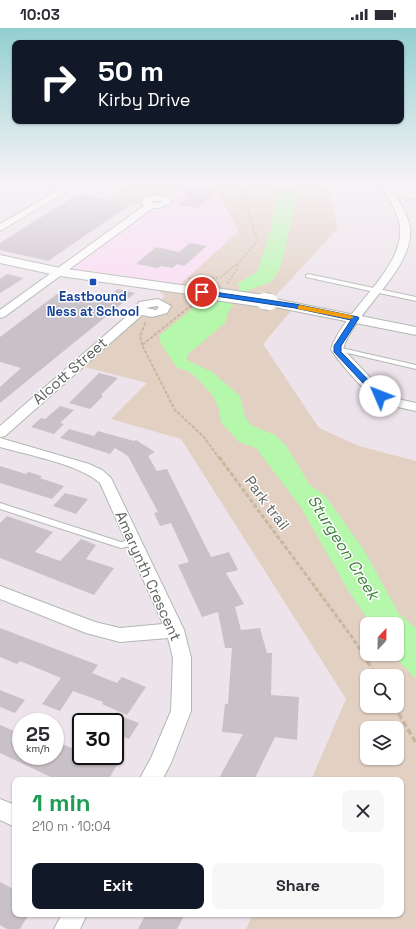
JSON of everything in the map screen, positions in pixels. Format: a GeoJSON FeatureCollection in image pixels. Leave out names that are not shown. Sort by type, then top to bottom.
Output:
{"type":"FeatureCollection","features":[{"type":"Feature","properties":{"kind":"street"},"geometry":{"type":"LineString","coordinates":[[0,315],[125,225]]}},
{"type":"Feature","properties":{"kind":"street"},"geometry":{"type":"LineString","coordinates":[[404,225],[405,237],[403,248],[355,318],[337,349],[340,355],[380,396],[416,408]]}},
{"type":"Feature","properties":{"kind":"street"},"geometry":{"type":"LineString","coordinates":[[0,259],[60,272],[202,297],[270,302],[416,331]]}},
{"type":"Feature","properties":{"kind":"street","name":"Alcott Street"},"geometry":{"type":"LineString","coordinates":[[0,433],[145,312]]}},
{"type":"Feature","properties":{"kind":"street","name":"Amarynth Crescent"},"geometry":{"type":"LineString","coordinates":[[0,442],[97,473],[106,481],[175,630],[182,658],[181,711],[160,763],[152,777]]}},
{"type":"Feature","properties":{"kind":"street"},"geometry":{"type":"LineString","coordinates":[[0,592],[92,628],[120,636],[175,630]]}},
{"type":"Feature","properties":{"kind":"street"},"geometry":{"type":"LineString","coordinates":[[0,808],[12,814]]}},
{"type":"Feature","properties":{"kind":"street"},"geometry":{"type":"LineString","coordinates":[[67,929],[73,917]]}},
{"type":"Feature","properties":{"kind":"lane"},"geometry":{"type":"LineString","coordinates":[[308,276],[416,300]]}},
{"type":"Feature","properties":{"kind":"lane"},"geometry":{"type":"LineString","coordinates":[[337,349],[416,368]]}},
{"type":"Feature","properties":{"kind":"lane"},"geometry":{"type":"LineString","coordinates":[[0,506],[121,545],[135,542]]}},
{"type":"Feature","properties":{"kind":"path"},"geometry":{"type":"LineString","coordinates":[[183,278],[219,279],[237,264],[254,245],[257,239],[253,225]]}},
{"type":"Feature","properties":{"kind":"path"},"geometry":{"type":"LineString","coordinates":[[223,289],[237,269],[237,264]]}},
{"type":"Feature","properties":{"kind":"path"},"geometry":{"type":"LineString","coordinates":[[145,312],[140,336],[142,345],[202,297]]}},
{"type":"Feature","properties":{"kind":"path","name":"Park trail"},"geometry":{"type":"LineString","coordinates":[[142,345],[175,410],[204,437],[352,637],[373,669]]}},
{"type":"Feature","properties":{"kind":"path"},"geometry":{"type":"LineString","coordinates":[[398,713],[416,742]]}},
{"type":"Feature","properties":{"kind":"shaded area"},"geometry":{"type":"Polygon","coordinates":[[[123,225],[236,225],[239,231],[176,288],[60,272],[123,225]]]}},
{"type":"Feature","properties":{"kind":"shaded area"},"geometry":{"type":"Polygon","coordinates":[[[236,225],[337,225],[338,228],[270,302],[295,306],[263,344],[319,428],[359,446],[416,461],[416,929],[246,929],[252,917],[404,917],[404,777],[312,777],[346,699],[181,439],[111,419],[147,383],[77,365],[141,310],[158,302],[165,296],[158,290],[176,288],[239,231],[236,225]]]}},
{"type":"Feature","properties":{"kind":"water","name":"Sturgeon Creek"},"geometry":{"type":"Polygon","coordinates":[[[272,225],[291,225],[280,269],[271,282],[249,290],[229,301],[233,306],[229,310],[225,323],[187,355],[187,360],[212,372],[240,396],[245,417],[251,425],[275,435],[287,447],[309,484],[326,497],[364,550],[399,614],[403,617],[366,617],[349,592],[300,506],[256,448],[239,442],[221,422],[219,409],[213,396],[199,380],[188,371],[177,368],[160,342],[159,336],[193,308],[221,300],[240,289],[237,284],[257,272],[272,225]]]}},
{"type":"Feature","properties":{"kind":"water"},"geometry":{"type":"Polygon","coordinates":[[[404,618],[416,628],[416,679],[399,661],[404,661],[404,618]]]}},
{"type":"Feature","properties":{"kind":"building"},"geometry":{"type":"Polygon","coordinates":[[[29,225],[100,225],[48,261],[0,250],[0,243],[29,225]]]}},
{"type":"Feature","properties":{"kind":"building"},"geometry":{"type":"Polygon","coordinates":[[[190,243],[207,246],[184,266],[177,264],[173,268],[161,266],[158,268],[136,264],[156,247],[179,252],[190,243]]]}},
{"type":"Feature","properties":{"kind":"building"},"geometry":{"type":"Polygon","coordinates":[[[7,274],[24,278],[0,293],[0,279],[7,274]]]}},
{"type":"Feature","properties":{"kind":"building"},"geometry":{"type":"Polygon","coordinates":[[[118,289],[135,293],[0,403],[0,387],[21,368],[0,362],[0,337],[57,294],[97,303],[118,289]]]}},
{"type":"Feature","properties":{"kind":"building"},"geometry":{"type":"Polygon","coordinates":[[[99,373],[118,378],[101,395],[103,396],[90,409],[69,403],[99,373]]]}},
{"type":"Feature","properties":{"kind":"building"},"geometry":{"type":"Polygon","coordinates":[[[60,406],[74,410],[60,423],[64,424],[54,434],[31,427],[41,418],[45,419],[60,406]]]}},
{"type":"Feature","properties":{"kind":"building"},"geometry":{"type":"Polygon","coordinates":[[[69,429],[94,436],[98,431],[134,441],[136,440],[155,452],[148,456],[157,471],[167,469],[211,557],[229,552],[238,570],[226,573],[244,604],[235,607],[241,630],[260,628],[267,653],[272,653],[271,695],[299,697],[297,740],[275,737],[255,777],[220,777],[243,734],[222,732],[225,704],[228,704],[232,648],[225,648],[218,612],[202,617],[178,565],[189,562],[171,523],[160,526],[154,513],[158,512],[128,456],[115,448],[110,454],[60,438],[69,429]]]}},
{"type":"Feature","properties":{"kind":"building"},"geometry":{"type":"Polygon","coordinates":[[[0,466],[26,474],[28,472],[42,476],[40,478],[64,486],[52,499],[0,483],[0,466]]]}},
{"type":"Feature","properties":{"kind":"building"},"geometry":{"type":"Polygon","coordinates":[[[65,493],[88,499],[76,514],[53,506],[65,493]]]}},
{"type":"Feature","properties":{"kind":"building"},"geometry":{"type":"Polygon","coordinates":[[[7,516],[53,532],[35,552],[60,561],[81,539],[96,545],[86,559],[114,568],[94,595],[0,558],[0,523],[7,516]]]}},
{"type":"Feature","properties":{"kind":"building"},"geometry":{"type":"Polygon","coordinates":[[[0,628],[98,665],[92,673],[117,683],[122,677],[146,687],[127,715],[102,704],[103,702],[73,691],[60,711],[42,704],[61,678],[20,661],[17,664],[0,657],[0,628]]]}},
{"type":"Feature","properties":{"kind":"building"},"geometry":{"type":"Polygon","coordinates":[[[0,690],[25,700],[15,713],[0,707],[0,690]]]}},
{"type":"Feature","properties":{"kind":"building"},"geometry":{"type":"Polygon","coordinates":[[[124,717],[139,723],[129,739],[124,737],[124,717]]]}},
{"type":"Feature","properties":{"kind":"building"},"geometry":{"type":"Polygon","coordinates":[[[0,725],[12,730],[12,759],[0,753],[0,725]]]}},
{"type":"Feature","properties":{"kind":"building"},"geometry":{"type":"Polygon","coordinates":[[[64,745],[72,748],[72,765],[117,765],[110,777],[51,777],[25,765],[64,765],[64,745]]]}},
{"type":"Feature","properties":{"kind":"building"},"geometry":{"type":"Polygon","coordinates":[[[0,882],[12,888],[12,917],[27,917],[20,929],[7,929],[0,925],[0,882]]]}},
{"type":"Feature","properties":{"kind":"building"},"geometry":{"type":"Polygon","coordinates":[[[144,917],[183,917],[177,929],[138,929],[144,917]]]}},
{"type":"Feature","properties":{"kind":"slow traffic"},"geometry":{"type":"LineString","coordinates":[[300,307],[350,317]]}},
{"type":"Feature","properties":{"kind":"place","name":"Eastbound Ness at School"},"geometry":{"type":"Point","coordinates":[93,282]}},
{"type":"Feature","properties":{"kind":"route"},"geometry":{"type":"LineString","coordinates":[[202,292],[295,306],[355,318],[337,349],[340,355],[373,391],[380,396]]}}]}
